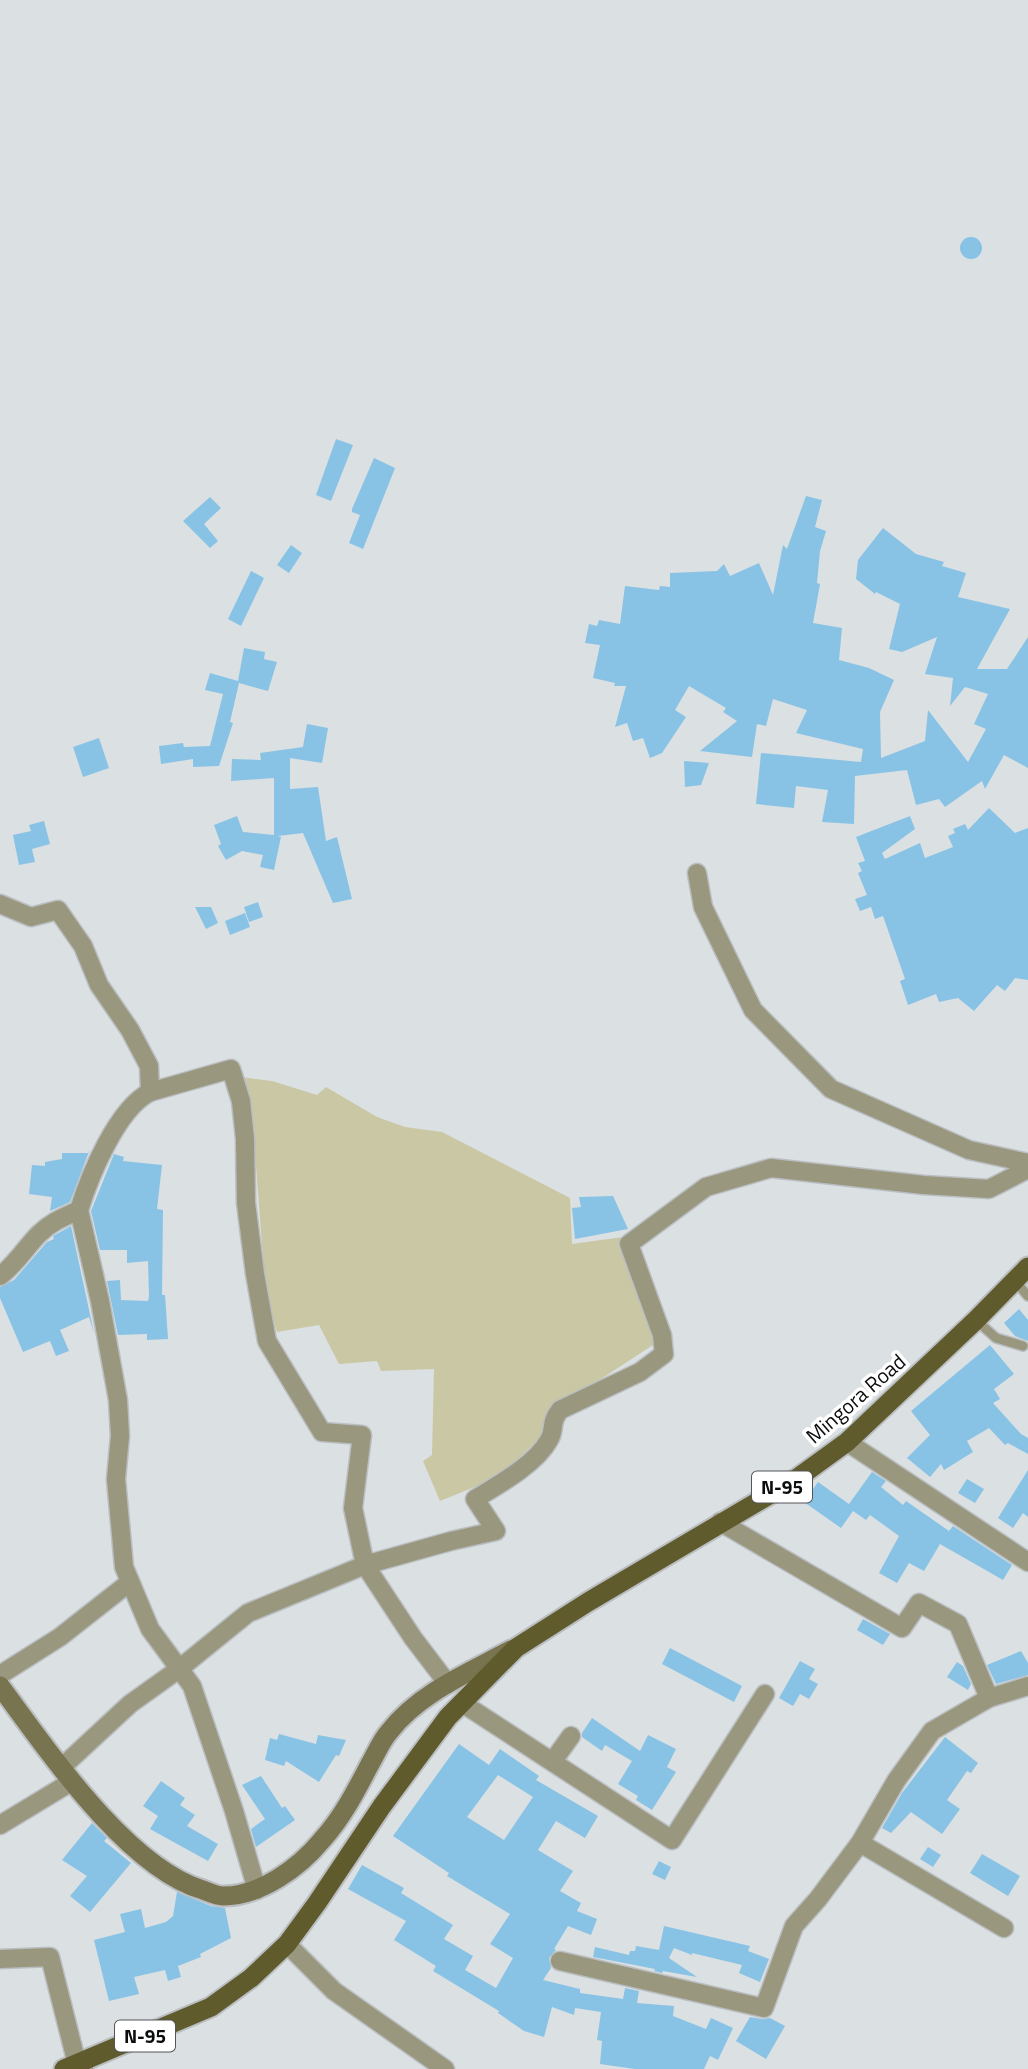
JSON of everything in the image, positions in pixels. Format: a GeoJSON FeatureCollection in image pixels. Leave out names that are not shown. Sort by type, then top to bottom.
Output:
{"type":"FeatureCollection","features":[{"type":"Feature","properties":{"kind":"main road","name":"Mingora Road"},"geometry":{"type":"LineString","coordinates":[[516,1648],[720,1522],[796,1479],[847,1442],[1022,1274]]}},
{"type":"Feature","properties":{"kind":"main road"},"geometry":{"type":"LineString","coordinates":[[0,1686],[66,1775],[122,1836],[153,1865],[189,1886],[222,1896],[257,1890],[290,1870],[321,1842],[347,1807],[388,1733],[418,1702],[516,1648]]}},
{"type":"Feature","properties":{"kind":"main road","name":"N-95"},"geometry":{"type":"LineString","coordinates":[[75,2067],[211,2007],[251,1978],[287,1944],[447,1717],[516,1648]]}},
{"type":"Feature","properties":{"kind":"street"},"geometry":{"type":"LineString","coordinates":[[696,873],[703,907],[753,1010],[831,1089],[969,1150],[1028,1163]]}},
{"type":"Feature","properties":{"kind":"street"},"geometry":{"type":"LineString","coordinates":[[0,904],[31,916],[58,910],[83,946],[99,985],[130,1030],[149,1066],[150,1092]]}},
{"type":"Feature","properties":{"kind":"street"},"geometry":{"type":"LineString","coordinates":[[257,1890],[192,1686],[150,1629],[124,1567],[116,1479],[120,1436],[118,1400],[100,1301],[79,1210],[102,1150],[139,1098],[150,1092],[231,1069],[241,1101],[245,1139],[246,1203],[267,1341],[322,1432],[362,1435],[353,1508],[365,1565],[413,1638],[448,1684]]}},
{"type":"Feature","properties":{"kind":"street"},"geometry":{"type":"LineString","coordinates":[[0,1825],[66,1775],[130,1704],[179,1669],[248,1613],[365,1565],[496,1531],[475,1499],[505,1481],[542,1449],[551,1437],[552,1420],[560,1410],[640,1372],[664,1354],[662,1335],[629,1244],[706,1187],[771,1168],[923,1185],[989,1189],[1028,1169]]}},
{"type":"Feature","properties":{"kind":"street"},"geometry":{"type":"LineString","coordinates":[[0,1276],[54,1221],[79,1210]]}},
{"type":"Feature","properties":{"kind":"street"},"geometry":{"type":"LineString","coordinates":[[847,1442],[1028,1562]]}},
{"type":"Feature","properties":{"kind":"street"},"geometry":{"type":"LineString","coordinates":[[720,1522],[902,1628],[919,1603],[958,1625],[989,1698]]}},
{"type":"Feature","properties":{"kind":"street"},"geometry":{"type":"LineString","coordinates":[[0,1675],[60,1637],[130,1582]]}},
{"type":"Feature","properties":{"kind":"street"},"geometry":{"type":"LineString","coordinates":[[560,1961],[764,2008],[794,1926],[860,1843],[896,1780],[933,1731],[989,1698],[1028,1686]]}},
{"type":"Feature","properties":{"kind":"street"},"geometry":{"type":"LineString","coordinates":[[462,1703],[672,1840],[765,1694]]}},
{"type":"Feature","properties":{"kind":"street"},"geometry":{"type":"LineString","coordinates":[[553,1761],[571,1736]]}},
{"type":"Feature","properties":{"kind":"street"},"geometry":{"type":"LineString","coordinates":[[860,1843],[1004,1928]]}},
{"type":"Feature","properties":{"kind":"street"},"geometry":{"type":"LineString","coordinates":[[287,1944],[334,1991],[445,2069]]}},
{"type":"Feature","properties":{"kind":"street"},"geometry":{"type":"LineString","coordinates":[[0,1959],[50,1957],[75,2067]]}},
{"type":"Feature","properties":{"kind":"lane"},"geometry":{"type":"LineString","coordinates":[[1022,1274],[1028,1296]]}},
{"type":"Feature","properties":{"kind":"lane"},"geometry":{"type":"LineString","coordinates":[[976,1320],[996,1338],[1023,1346]]}},
{"type":"Feature","properties":{"kind":"shaded area"},"geometry":{"type":"Polygon","coordinates":[[[241,1077],[272,1081],[317,1095],[326,1087],[377,1117],[405,1127],[442,1132],[570,1198],[572,1244],[623,1237],[656,1343],[549,1413],[541,1437],[499,1477],[440,1501],[423,1461],[432,1455],[434,1369],[381,1371],[377,1361],[339,1364],[319,1325],[277,1332],[266,1297],[255,1152],[241,1077]]]}},
{"type":"Feature","properties":{"kind":"building"},"geometry":{"type":"Polygon","coordinates":[[[967,237],[975,237],[982,244],[982,252],[975,259],[967,259],[960,252],[960,244],[967,237]]]}},
{"type":"Feature","properties":{"kind":"building"},"geometry":{"type":"Polygon","coordinates":[[[336,439],[353,445],[331,501],[316,495],[336,439]]]}},
{"type":"Feature","properties":{"kind":"building"},"geometry":{"type":"Polygon","coordinates":[[[374,458],[395,468],[363,549],[349,543],[360,515],[352,512],[352,509],[374,458]]]}},
{"type":"Feature","properties":{"kind":"building"},"geometry":{"type":"Polygon","coordinates":[[[806,496],[822,500],[815,527],[826,531],[820,551],[817,583],[820,584],[813,623],[842,628],[839,660],[869,668],[894,680],[880,712],[881,758],[925,741],[928,710],[968,762],[986,729],[974,724],[988,694],[965,687],[950,706],[953,678],[925,674],[937,637],[902,652],[889,649],[900,604],[876,592],[875,594],[856,579],[858,560],[883,528],[916,554],[944,562],[942,566],[966,573],[958,597],[1010,609],[977,669],[1007,669],[1028,637],[1028,768],[1004,755],[985,789],[982,781],[945,807],[939,799],[916,805],[907,770],[855,776],[854,824],[822,822],[828,790],[796,786],[794,808],[756,804],[761,753],[861,762],[863,749],[796,733],[807,710],[773,699],[766,726],[757,724],[752,757],[700,751],[737,721],[723,712],[726,708],[689,686],[675,710],[686,717],[662,753],[650,758],[643,738],[633,741],[627,723],[615,727],[626,686],[614,686],[615,683],[593,678],[600,645],[585,643],[589,624],[597,626],[599,620],[620,624],[625,586],[659,590],[660,586],[670,587],[670,573],[717,571],[724,564],[730,576],[759,563],[773,595],[783,545],[787,549],[806,496]]]}},
{"type":"Feature","properties":{"kind":"building"},"geometry":{"type":"Polygon","coordinates":[[[210,497],[221,508],[204,524],[218,541],[210,548],[183,521],[210,497]]]}},
{"type":"Feature","properties":{"kind":"building"},"geometry":{"type":"Polygon","coordinates":[[[291,545],[302,553],[289,573],[277,565],[291,545]]]}},
{"type":"Feature","properties":{"kind":"building"},"geometry":{"type":"Polygon","coordinates":[[[251,571],[264,578],[241,626],[228,619],[251,571]]]}},
{"type":"Feature","properties":{"kind":"building"},"geometry":{"type":"Polygon","coordinates":[[[244,648],[265,652],[264,659],[277,662],[268,691],[239,683],[230,722],[233,723],[219,766],[193,767],[193,759],[161,764],[159,746],[183,743],[184,747],[210,746],[223,694],[205,690],[210,673],[238,681],[244,648]]]}},
{"type":"Feature","properties":{"kind":"building"},"geometry":{"type":"Polygon","coordinates":[[[307,724],[328,728],[322,763],[290,758],[290,789],[318,787],[326,841],[337,837],[352,899],[333,903],[303,833],[278,836],[281,837],[274,870],[260,867],[263,855],[242,851],[226,860],[218,846],[221,844],[214,825],[237,816],[243,832],[274,835],[274,778],[231,781],[232,759],[261,760],[260,753],[303,747],[307,724]]]}},
{"type":"Feature","properties":{"kind":"building"},"geometry":{"type":"Polygon","coordinates":[[[99,738],[109,768],[83,777],[73,747],[99,738]]]}},
{"type":"Feature","properties":{"kind":"building"},"geometry":{"type":"Polygon","coordinates":[[[684,761],[709,763],[701,785],[685,787],[684,761]]]}},
{"type":"Feature","properties":{"kind":"building"},"geometry":{"type":"Polygon","coordinates":[[[989,808],[1015,833],[1028,828],[1028,980],[1015,978],[1005,991],[997,985],[974,1011],[958,998],[939,1002],[936,994],[908,1005],[900,981],[905,979],[883,916],[875,919],[871,907],[860,911],[855,899],[867,895],[858,873],[862,871],[858,863],[865,861],[856,837],[910,816],[915,829],[882,853],[885,859],[920,843],[925,858],[953,847],[948,836],[955,833],[953,829],[965,824],[968,830],[989,808]]]}},
{"type":"Feature","properties":{"kind":"building"},"geometry":{"type":"Polygon","coordinates":[[[44,821],[50,844],[32,849],[35,862],[19,865],[13,835],[31,831],[29,825],[44,821]]]}},
{"type":"Feature","properties":{"kind":"building"},"geometry":{"type":"Polygon","coordinates":[[[258,902],[263,917],[249,922],[244,907],[258,902]]]}},
{"type":"Feature","properties":{"kind":"building"},"geometry":{"type":"Polygon","coordinates":[[[195,907],[211,907],[218,923],[206,929],[195,907]]]}},
{"type":"Feature","properties":{"kind":"building"},"geometry":{"type":"Polygon","coordinates":[[[245,913],[250,927],[230,935],[225,921],[245,913]]]}},
{"type":"Feature","properties":{"kind":"building"},"geometry":{"type":"Polygon","coordinates":[[[90,1149],[70,1202],[50,1211],[52,1197],[29,1194],[32,1165],[45,1166],[45,1162],[62,1159],[62,1153],[88,1153],[90,1149]]]}},
{"type":"Feature","properties":{"kind":"building"},"geometry":{"type":"Polygon","coordinates":[[[114,1154],[124,1157],[123,1161],[162,1165],[157,1209],[163,1210],[162,1295],[165,1295],[168,1339],[147,1340],[147,1334],[118,1335],[107,1281],[120,1280],[121,1300],[148,1301],[149,1296],[148,1261],[127,1263],[127,1250],[100,1250],[91,1211],[114,1154]]]}},
{"type":"Feature","properties":{"kind":"building"},"geometry":{"type":"Polygon","coordinates":[[[613,1196],[628,1229],[575,1239],[572,1208],[581,1207],[579,1197],[613,1196]]]}},
{"type":"Feature","properties":{"kind":"building"},"geometry":{"type":"Polygon","coordinates":[[[71,1226],[94,1333],[89,1317],[60,1330],[69,1351],[56,1356],[50,1341],[23,1352],[0,1298],[0,1287],[14,1280],[47,1242],[54,1239],[53,1236],[71,1226]]]}},
{"type":"Feature","properties":{"kind":"building"},"geometry":{"type":"Polygon","coordinates":[[[1019,1309],[1028,1320],[1028,1341],[1015,1336],[1004,1323],[1019,1309]]]}},
{"type":"Feature","properties":{"kind":"building"},"geometry":{"type":"Polygon","coordinates":[[[990,1345],[1014,1374],[994,1389],[1000,1399],[993,1403],[1021,1434],[1028,1438],[1028,1454],[1008,1443],[1005,1445],[989,1428],[967,1441],[973,1452],[944,1470],[941,1464],[930,1477],[907,1458],[930,1435],[911,1411],[990,1345]]]}},
{"type":"Feature","properties":{"kind":"building"},"geometry":{"type":"Polygon","coordinates":[[[1028,1470],[1028,1517],[1023,1513],[1013,1528],[998,1518],[1028,1470]]]}},
{"type":"Feature","properties":{"kind":"building"},"geometry":{"type":"Polygon","coordinates":[[[872,1472],[886,1481],[881,1487],[903,1505],[906,1501],[949,1531],[953,1526],[1012,1565],[1003,1580],[940,1544],[924,1571],[909,1563],[897,1583],[879,1573],[899,1536],[870,1515],[866,1520],[853,1511],[841,1528],[804,1502],[818,1482],[849,1504],[872,1472]]]}},
{"type":"Feature","properties":{"kind":"building"},"geometry":{"type":"Polygon","coordinates":[[[967,1479],[984,1489],[975,1503],[958,1493],[967,1479]]]}},
{"type":"Feature","properties":{"kind":"building"},"geometry":{"type":"Polygon","coordinates":[[[863,1619],[890,1634],[883,1645],[857,1630],[863,1619]]]}},
{"type":"Feature","properties":{"kind":"building"},"geometry":{"type":"Polygon","coordinates":[[[670,1648],[742,1686],[734,1702],[662,1664],[670,1648]]]}},
{"type":"Feature","properties":{"kind":"building"},"geometry":{"type":"Polygon","coordinates":[[[1021,1651],[1028,1663],[1028,1675],[996,1684],[987,1665],[1021,1651]]]}},
{"type":"Feature","properties":{"kind":"building"},"geometry":{"type":"Polygon","coordinates":[[[800,1661],[815,1669],[809,1679],[818,1684],[809,1699],[800,1694],[793,1706],[779,1698],[800,1661]]]}},
{"type":"Feature","properties":{"kind":"building"},"geometry":{"type":"Polygon","coordinates":[[[957,1662],[963,1666],[971,1684],[968,1690],[947,1677],[957,1662]]]}},
{"type":"Feature","properties":{"kind":"building"},"geometry":{"type":"Polygon","coordinates":[[[592,1718],[640,1751],[648,1735],[676,1749],[667,1767],[676,1772],[652,1810],[636,1800],[638,1796],[618,1784],[632,1761],[605,1745],[602,1751],[582,1737],[592,1718]]]}},
{"type":"Feature","properties":{"kind":"building"},"geometry":{"type":"Polygon","coordinates":[[[279,1734],[316,1744],[318,1735],[346,1740],[339,1756],[336,1755],[319,1782],[286,1761],[284,1766],[265,1760],[270,1738],[277,1740],[279,1734]]]}},
{"type":"Feature","properties":{"kind":"building"},"geometry":{"type":"Polygon","coordinates":[[[945,1737],[978,1763],[971,1773],[967,1771],[947,1800],[960,1809],[942,1834],[911,1812],[891,1833],[882,1828],[902,1793],[945,1737]]]}},
{"type":"Feature","properties":{"kind":"building"},"geometry":{"type":"Polygon","coordinates":[[[459,1744],[489,1765],[500,1749],[539,1776],[536,1780],[598,1816],[585,1838],[556,1821],[538,1850],[573,1871],[560,1891],[581,1903],[577,1911],[597,1919],[591,1935],[568,1926],[549,1958],[551,1968],[543,1980],[580,1989],[580,1993],[623,1999],[625,1988],[639,1991],[637,2003],[674,2006],[673,2016],[706,2029],[711,2018],[733,2028],[718,2060],[710,2056],[704,2069],[635,2069],[600,2064],[602,2041],[597,2040],[601,2012],[575,2008],[574,2015],[552,2007],[544,2037],[524,2031],[498,2013],[499,2011],[433,1971],[436,1966],[394,1940],[406,1921],[348,1889],[362,1865],[404,1888],[401,1893],[453,1925],[444,1939],[473,1956],[465,1970],[496,1988],[513,1958],[490,1944],[510,1914],[447,1876],[449,1873],[393,1836],[459,1744]],[[498,1775],[467,1817],[504,1840],[533,1797],[498,1775]]]}},
{"type":"Feature","properties":{"kind":"building"},"geometry":{"type":"Polygon","coordinates":[[[261,1776],[282,1808],[285,1806],[295,1820],[256,1847],[251,1829],[265,1819],[242,1785],[261,1776]]]}},
{"type":"Feature","properties":{"kind":"building"},"geometry":{"type":"Polygon","coordinates":[[[161,1781],[185,1798],[180,1805],[195,1815],[187,1826],[218,1844],[208,1861],[150,1829],[158,1816],[143,1806],[161,1781]]]}},
{"type":"Feature","properties":{"kind":"building"},"geometry":{"type":"Polygon","coordinates":[[[92,1823],[107,1838],[104,1841],[131,1863],[90,1912],[70,1896],[87,1876],[62,1860],[92,1823]]]}},
{"type":"Feature","properties":{"kind":"building"},"geometry":{"type":"Polygon","coordinates":[[[928,1847],[941,1855],[933,1867],[920,1859],[928,1847]]]}},
{"type":"Feature","properties":{"kind":"building"},"geometry":{"type":"Polygon","coordinates":[[[982,1854],[1020,1876],[1008,1896],[970,1873],[982,1854]]]}},
{"type":"Feature","properties":{"kind":"building"},"geometry":{"type":"Polygon","coordinates":[[[659,1861],[671,1867],[665,1880],[652,1874],[659,1861]]]}},
{"type":"Feature","properties":{"kind":"building"},"geometry":{"type":"Polygon","coordinates":[[[177,1892],[211,1906],[225,1908],[231,1938],[200,1954],[201,1957],[178,1966],[181,1977],[168,1981],[165,1970],[134,1977],[139,1994],[109,2001],[94,1940],[125,1932],[120,1914],[141,1909],[145,1928],[166,1922],[173,1916],[177,1892]]]}},
{"type":"Feature","properties":{"kind":"building"},"geometry":{"type":"Polygon","coordinates":[[[664,1926],[750,1946],[748,1951],[769,1959],[760,1982],[739,1973],[742,1965],[692,1955],[674,1948],[669,1958],[697,1977],[663,1971],[662,1973],[654,1971],[655,1969],[593,1957],[595,1947],[629,1955],[630,1951],[635,1951],[636,1946],[659,1950],[664,1926]]]}},
{"type":"Feature","properties":{"kind":"building"},"geometry":{"type":"Polygon","coordinates":[[[750,2017],[770,2018],[785,2026],[766,2059],[736,2041],[750,2017]]]}}]}
